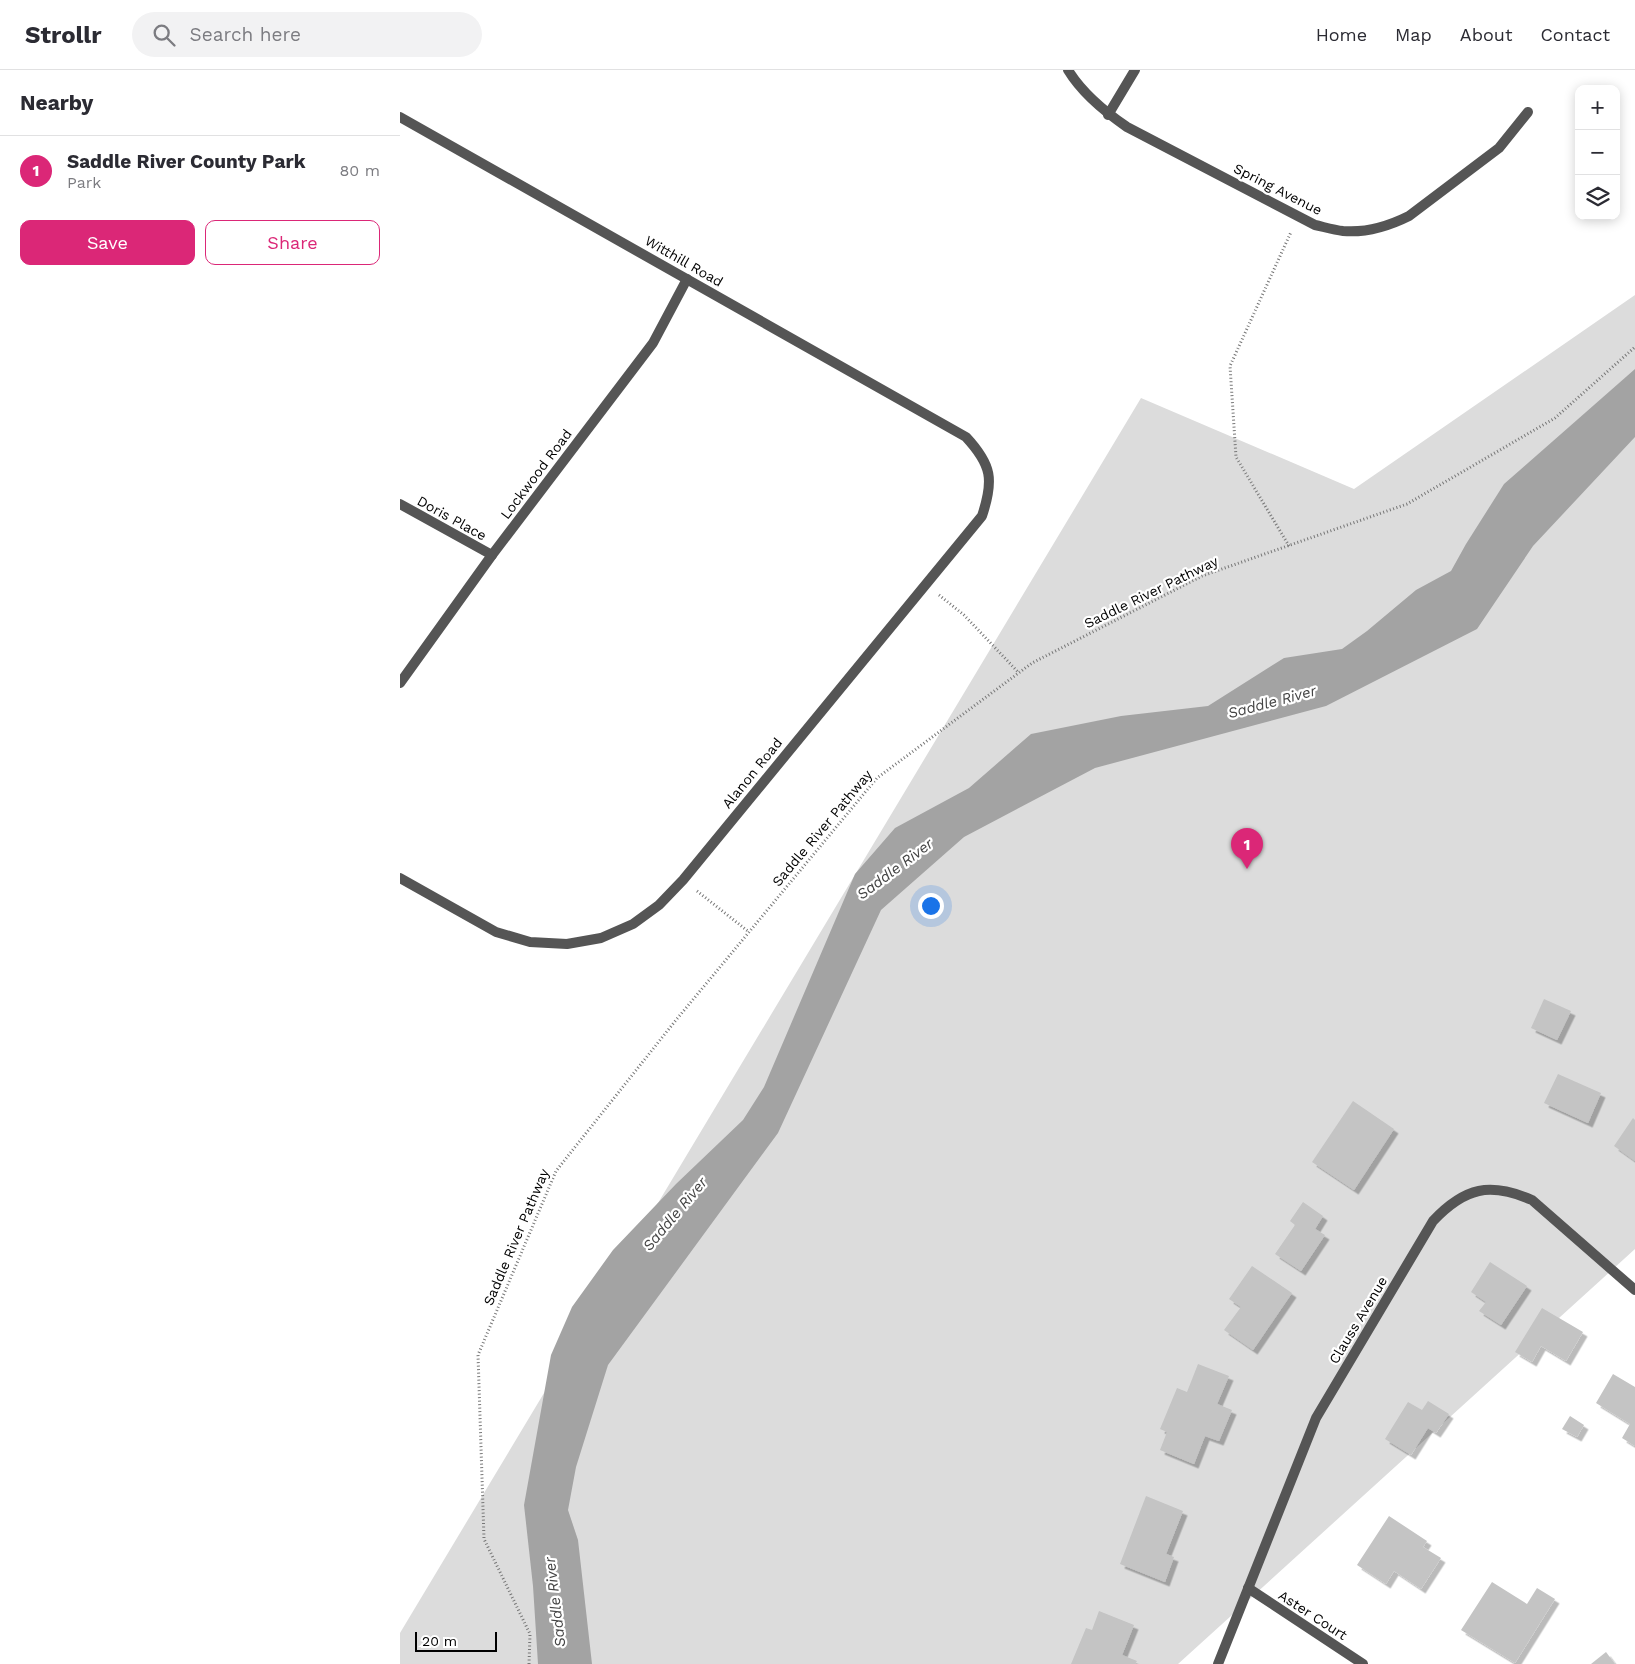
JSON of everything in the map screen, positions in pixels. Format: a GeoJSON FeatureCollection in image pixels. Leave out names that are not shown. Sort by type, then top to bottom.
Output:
{"type":"FeatureCollection","features":[{"type":"Feature","properties":{"kind":"street","name":"Spring Avenue"},"geometry":{"type":"LineString","coordinates":[[1068,70],[1075,81],[1108,115],[1127,127],[1316,225],[1342,231],[1372,230],[1409,216],[1499,148],[1528,112]]}},
{"type":"Feature","properties":{"kind":"street"},"geometry":{"type":"LineString","coordinates":[[1108,115],[1134,70]]}},
{"type":"Feature","properties":{"kind":"street","name":"Witthill Road"},"geometry":{"type":"LineString","coordinates":[[400,117],[954,430]]}},
{"type":"Feature","properties":{"kind":"street","name":"Lockwood Road"},"geometry":{"type":"LineString","coordinates":[[400,683],[492,555],[653,343],[688,279]]}},
{"type":"Feature","properties":{"kind":"street","name":"Alanon Road"},"geometry":{"type":"LineString","coordinates":[[400,878],[496,932],[530,942],[567,944],[601,938],[633,924],[659,905],[683,880],[982,516],[989,495],[989,474],[981,453],[966,437],[954,430]]}},
{"type":"Feature","properties":{"kind":"street","name":"Doris Place"},"geometry":{"type":"LineString","coordinates":[[400,504],[492,555]]}},
{"type":"Feature","properties":{"kind":"street","name":"Clauss Avenue"},"geometry":{"type":"LineString","coordinates":[[1218,1664],[1316,1418],[1433,1221],[1446,1207],[1465,1195],[1489,1189],[1512,1192],[1532,1200],[1635,1290]]}},
{"type":"Feature","properties":{"kind":"street","name":"Aster Court"},"geometry":{"type":"LineString","coordinates":[[1248,1588],[1363,1664]]}},
{"type":"Feature","properties":{"kind":"path"},"geometry":{"type":"LineString","coordinates":[[1289,546],[1236,457],[1230,366],[1299,216]]}},
{"type":"Feature","properties":{"kind":"path","name":"Saddle River Pathway"},"geometry":{"type":"LineString","coordinates":[[529,1664],[530,1634],[484,1539],[478,1355],[556,1171],[670,1028],[877,778],[1032,663],[1202,576],[1407,504],[1554,418],[1635,347]]}},
{"type":"Feature","properties":{"kind":"path"},"geometry":{"type":"LineString","coordinates":[[925,584],[964,615],[1019,673]]}},
{"type":"Feature","properties":{"kind":"path"},"geometry":{"type":"LineString","coordinates":[[683,880],[749,932]]}},
{"type":"Feature","properties":{"kind":"shaded area"},"geometry":{"type":"Polygon","coordinates":[[[1635,295],[1635,1249],[1178,1664],[400,1664],[400,1633],[1141,398],[1354,489],[1635,295]]]}},
{"type":"Feature","properties":{"kind":"water","name":"Saddle River"},"geometry":{"type":"Polygon","coordinates":[[[1635,369],[1635,437],[1533,546],[1477,629],[1326,706],[1095,768],[964,837],[881,910],[778,1133],[608,1365],[576,1467],[568,1510],[578,1540],[592,1664],[538,1664],[533,1586],[524,1505],[551,1355],[572,1307],[613,1250],[676,1184],[743,1120],[764,1087],[855,874],[895,828],[969,788],[1031,734],[1121,716],[1208,706],[1284,658],[1342,649],[1367,631],[1416,590],[1451,571],[1504,484],[1635,369]]]}},
{"type":"Feature","properties":{"kind":"building"},"geometry":{"type":"Polygon","coordinates":[[[1544,999],[1571,1011],[1557,1040],[1531,1028],[1544,999]]]}},
{"type":"Feature","properties":{"kind":"building"},"geometry":{"type":"Polygon","coordinates":[[[1558,1074],[1601,1093],[1588,1123],[1544,1103],[1558,1074]]]}},
{"type":"Feature","properties":{"kind":"building"},"geometry":{"type":"Polygon","coordinates":[[[1353,1101],[1394,1129],[1354,1190],[1312,1162],[1353,1101]]]}},
{"type":"Feature","properties":{"kind":"building"},"geometry":{"type":"Polygon","coordinates":[[[1633,1118],[1635,1120],[1635,1161],[1614,1146],[1633,1118]]]}},
{"type":"Feature","properties":{"kind":"building"},"geometry":{"type":"Polygon","coordinates":[[[1303,1202],[1323,1216],[1315,1229],[1325,1235],[1301,1271],[1275,1254],[1295,1225],[1290,1221],[1303,1202]]]}},
{"type":"Feature","properties":{"kind":"building"},"geometry":{"type":"Polygon","coordinates":[[[1490,1262],[1527,1286],[1501,1325],[1479,1311],[1486,1302],[1471,1292],[1490,1262]]]}},
{"type":"Feature","properties":{"kind":"building"},"geometry":{"type":"Polygon","coordinates":[[[1252,1266],[1292,1293],[1253,1350],[1224,1330],[1241,1307],[1229,1299],[1252,1266]]]}},
{"type":"Feature","properties":{"kind":"building"},"geometry":{"type":"Polygon","coordinates":[[[1542,1308],[1583,1332],[1566,1361],[1541,1346],[1532,1362],[1515,1352],[1542,1308]]]}},
{"type":"Feature","properties":{"kind":"building"},"geometry":{"type":"Polygon","coordinates":[[[1198,1364],[1229,1376],[1217,1404],[1232,1410],[1219,1441],[1205,1436],[1194,1464],[1160,1450],[1167,1432],[1160,1429],[1177,1388],[1187,1392],[1198,1364]]]}},
{"type":"Feature","properties":{"kind":"building"},"geometry":{"type":"Polygon","coordinates":[[[1613,1374],[1635,1387],[1635,1446],[1622,1438],[1630,1424],[1596,1403],[1613,1374]]]}},
{"type":"Feature","properties":{"kind":"building"},"geometry":{"type":"Polygon","coordinates":[[[1428,1401],[1449,1414],[1436,1433],[1428,1428],[1411,1455],[1385,1439],[1408,1402],[1422,1410],[1428,1401]]]}},
{"type":"Feature","properties":{"kind":"building"},"geometry":{"type":"Polygon","coordinates":[[[1570,1416],[1584,1425],[1577,1437],[1562,1429],[1570,1416]]]}},
{"type":"Feature","properties":{"kind":"building"},"geometry":{"type":"Polygon","coordinates":[[[1146,1496],[1183,1511],[1166,1554],[1174,1557],[1165,1582],[1120,1564],[1146,1496]]]}},
{"type":"Feature","properties":{"kind":"building"},"geometry":{"type":"Polygon","coordinates":[[[1389,1516],[1427,1541],[1423,1547],[1441,1558],[1421,1589],[1394,1571],[1386,1584],[1357,1565],[1389,1516]]]}},
{"type":"Feature","properties":{"kind":"building"},"geometry":{"type":"Polygon","coordinates":[[[1492,1582],[1527,1604],[1537,1588],[1555,1599],[1515,1663],[1461,1630],[1492,1582]]]}},
{"type":"Feature","properties":{"kind":"building"},"geometry":{"type":"Polygon","coordinates":[[[1099,1611],[1134,1625],[1122,1655],[1137,1661],[1135,1664],[1071,1664],[1086,1628],[1092,1630],[1099,1611]]]}},
{"type":"Feature","properties":{"kind":"building"},"geometry":{"type":"Polygon","coordinates":[[[1606,1652],[1615,1664],[1591,1664],[1606,1652]]]}},
{"type":"Feature","properties":{"kind":"place","name":"Saddle River County Park"},"geometry":{"type":"Point","coordinates":[1247,869]}}]}
